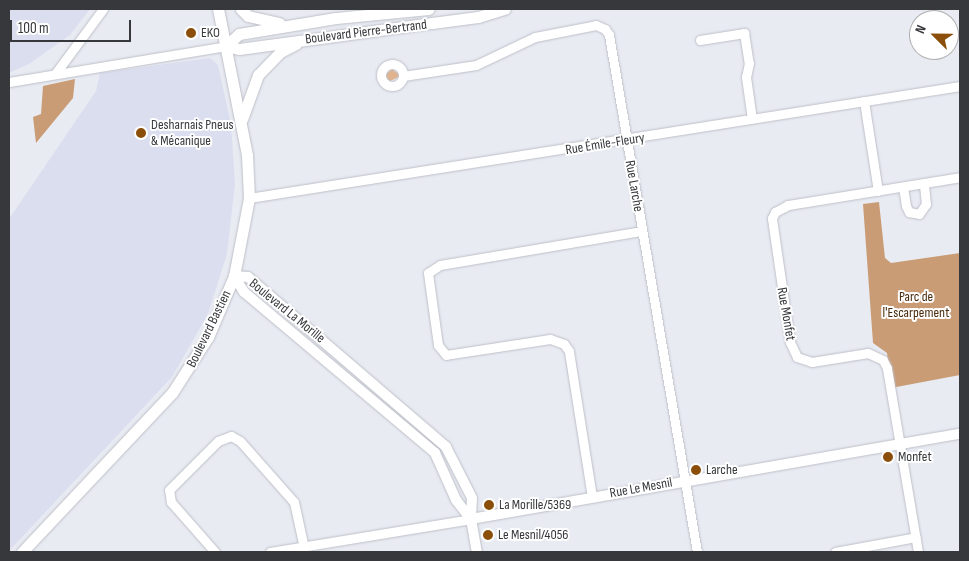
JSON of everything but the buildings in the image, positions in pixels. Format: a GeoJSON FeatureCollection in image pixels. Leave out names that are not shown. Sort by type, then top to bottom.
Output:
{"type":"FeatureCollection","features":[{"type":"Feature","properties":{"kind":"main road","name":"Boulevard Bastien"},"geometry":{"type":"LineString","coordinates":[[22,552],[172,393],[208,337],[234,276],[249,198],[242,120],[218,9]]}},
{"type":"Feature","properties":{"kind":"main road"},"geometry":{"type":"LineString","coordinates":[[241,9],[248,16],[265,22],[296,25]]}},
{"type":"Feature","properties":{"kind":"main road","name":"Boulevard Pierre-Bertrand"},"geometry":{"type":"LineString","coordinates":[[226,46],[239,34],[429,9]]}},
{"type":"Feature","properties":{"kind":"main road","name":"Boulevard Pierre-Bertrand"},"geometry":{"type":"LineString","coordinates":[[226,46],[239,49],[478,17],[505,9]]}},
{"type":"Feature","properties":{"kind":"main road"},"geometry":{"type":"LineString","coordinates":[[242,120],[255,83],[268,63],[280,52],[307,39]]}},
{"type":"Feature","properties":{"kind":"street"},"geometry":{"type":"LineString","coordinates":[[55,74],[103,9]]}},
{"type":"Feature","properties":{"kind":"street","name":"Rue Larche"},"geometry":{"type":"LineString","coordinates":[[403,76],[476,64],[535,37],[596,25],[605,28],[609,35],[697,552]]}},
{"type":"Feature","properties":{"kind":"street"},"geometry":{"type":"LineString","coordinates":[[700,40],[744,33],[749,63],[746,77],[752,119]]}},
{"type":"Feature","properties":{"kind":"street","name":"Boulevard Pierre-Bertrand"},"geometry":{"type":"LineString","coordinates":[[9,82],[226,46]]}},
{"type":"Feature","properties":{"kind":"street","name":"Rue Émile-Fleury"},"geometry":{"type":"LineString","coordinates":[[249,198],[626,141],[960,86]]}},
{"type":"Feature","properties":{"kind":"street"},"geometry":{"type":"LineString","coordinates":[[864,101],[878,191],[960,177]]}},
{"type":"Feature","properties":{"kind":"street"},"geometry":{"type":"LineString","coordinates":[[903,187],[906,206],[909,212],[919,214],[926,204],[924,184]]}},
{"type":"Feature","properties":{"kind":"street","name":"Rue Monfet"},"geometry":{"type":"LineString","coordinates":[[878,191],[788,205],[775,212],[771,229],[793,352],[804,361],[812,362],[868,353],[883,360],[888,368],[899,445],[918,552]]}},
{"type":"Feature","properties":{"kind":"street"},"geometry":{"type":"LineString","coordinates":[[592,497],[568,351],[564,344],[550,340],[446,355],[438,345],[428,273],[440,265],[642,231]]}},
{"type":"Feature","properties":{"kind":"street","name":"Boulevard La Morille"},"geometry":{"type":"LineString","coordinates":[[234,276],[244,292],[429,448],[443,466],[456,500],[471,519]]}},
{"type":"Feature","properties":{"kind":"street","name":"Boulevard La Morille"},"geometry":{"type":"LineString","coordinates":[[234,276],[248,277],[434,434],[457,462],[472,498],[471,519],[477,552]]}},
{"type":"Feature","properties":{"kind":"street","name":"Rue Le Mesnil"},"geometry":{"type":"LineString","coordinates":[[471,519],[960,434]]}},
{"type":"Feature","properties":{"kind":"street"},"geometry":{"type":"LineString","coordinates":[[215,552],[171,502],[168,490],[218,441],[231,436],[240,441],[294,502],[304,548]]}},
{"type":"Feature","properties":{"kind":"street"},"geometry":{"type":"LineString","coordinates":[[270,552],[304,548],[471,519]]}},
{"type":"Feature","properties":{"kind":"street"},"geometry":{"type":"LineString","coordinates":[[835,552],[916,537]]}},
{"type":"Feature","properties":{"kind":"shaded area"},"geometry":{"type":"Polygon","coordinates":[[[9,9],[90,9],[70,35],[29,64],[9,73],[9,9]]]}},
{"type":"Feature","properties":{"kind":"shaded area"},"geometry":{"type":"Polygon","coordinates":[[[210,58],[218,65],[231,124],[235,184],[227,254],[208,314],[172,377],[9,551],[9,219],[96,91],[100,73],[210,58]]]}},
{"type":"Feature","properties":{"kind":"shaded area"},"geometry":{"type":"Polygon","coordinates":[[[392,69],[401,76],[390,81],[384,76],[392,69]]]}},
{"type":"Feature","properties":{"kind":"green space"},"geometry":{"type":"Polygon","coordinates":[[[75,79],[73,98],[36,143],[33,117],[41,114],[43,86],[75,79]]]}},
{"type":"Feature","properties":{"kind":"green space","name":"Parc de l'Escarpement"},"geometry":{"type":"Polygon","coordinates":[[[879,202],[885,258],[891,263],[960,253],[960,375],[891,388],[887,353],[873,343],[863,204],[879,202]]]}},
{"type":"Feature","properties":{"kind":"place","name":"EKO"},"geometry":{"type":"Point","coordinates":[191,33]}},
{"type":"Feature","properties":{"kind":"place","name":"Desharnais Pneus & Mécanique"},"geometry":{"type":"Point","coordinates":[141,133]}},
{"type":"Feature","properties":{"kind":"place","name":"Monfet"},"geometry":{"type":"Point","coordinates":[888,457]}},
{"type":"Feature","properties":{"kind":"place","name":"Larche"},"geometry":{"type":"Point","coordinates":[696,470]}},
{"type":"Feature","properties":{"kind":"place","name":"La Morille/5369"},"geometry":{"type":"Point","coordinates":[489,505]}},
{"type":"Feature","properties":{"kind":"place","name":"Le Mesnil/4056"},"geometry":{"type":"Point","coordinates":[488,535]}}]}
